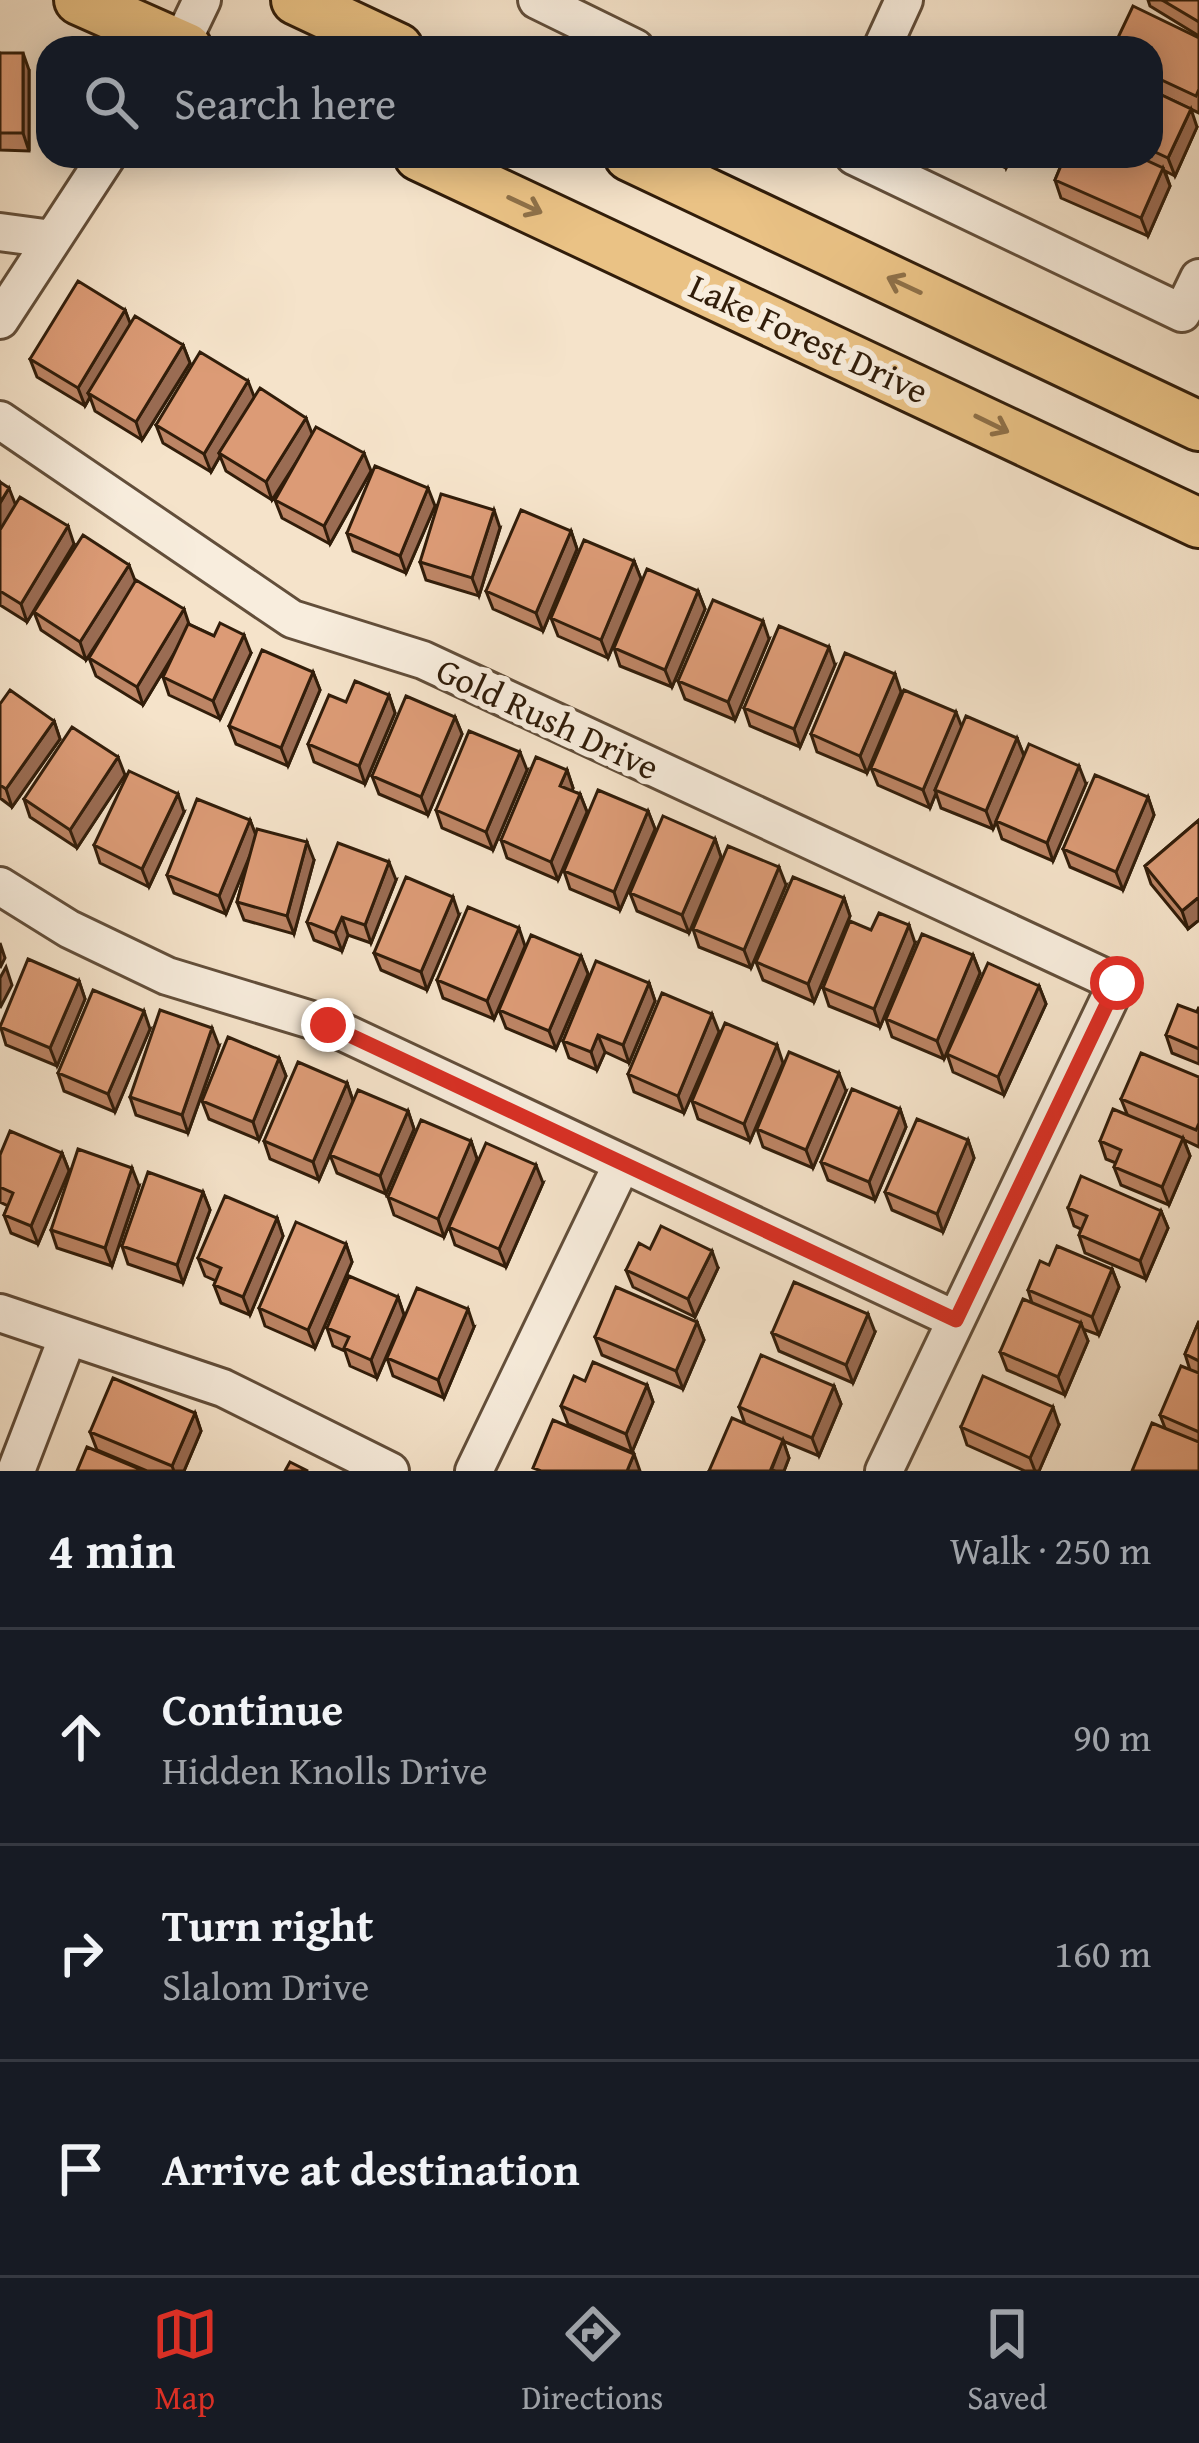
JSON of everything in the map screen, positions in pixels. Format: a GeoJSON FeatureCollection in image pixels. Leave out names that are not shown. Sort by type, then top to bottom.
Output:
{"type":"FeatureCollection","features":[{"type":"Feature","properties":{"kind":"main road"},"geometry":{"type":"LineString","coordinates":[[79,0],[158,36]]}},
{"type":"Feature","properties":{"kind":"main road"},"geometry":{"type":"LineString","coordinates":[[296,0],[372,36]]}},
{"type":"Feature","properties":{"kind":"main road","name":"Lake Forest Drive"},"geometry":{"type":"LineString","coordinates":[[445,168],[1199,523]]}},
{"type":"Feature","properties":{"kind":"main road"},"geometry":{"type":"LineString","coordinates":[[653,168],[1199,426]]}},
{"type":"Feature","properties":{"kind":"street"},"geometry":{"type":"LineString","coordinates":[[187,36],[202,0]]}},
{"type":"Feature","properties":{"kind":"street"},"geometry":{"type":"LineString","coordinates":[[537,0],[610,36]]}},
{"type":"Feature","properties":{"kind":"street"},"geometry":{"type":"LineString","coordinates":[[888,36],[904,0]]}},
{"type":"Feature","properties":{"kind":"street"},"geometry":{"type":"LineString","coordinates":[[0,320],[99,168]]}},
{"type":"Feature","properties":{"kind":"street"},"geometry":{"type":"LineString","coordinates":[[879,168],[1182,313],[1199,278]]}},
{"type":"Feature","properties":{"kind":"street"},"geometry":{"type":"LineString","coordinates":[[0,232],[52,239]]}},
{"type":"Feature","properties":{"kind":"street","name":"Gold Rush Drive"},"geometry":{"type":"LineString","coordinates":[[0,420],[292,619],[423,660],[1117,983],[956,1320]]}},
{"type":"Feature","properties":{"kind":"street"},"geometry":{"type":"LineString","coordinates":[[0,886],[69,929],[167,976],[328,1025],[956,1320],[884,1471]]}},
{"type":"Feature","properties":{"kind":"street"},"geometry":{"type":"LineString","coordinates":[[474,1471],[622,1164]]}},
{"type":"Feature","properties":{"kind":"street"},"geometry":{"type":"LineString","coordinates":[[0,1313],[223,1388],[391,1471]]}},
{"type":"Feature","properties":{"kind":"street"},"geometry":{"type":"LineString","coordinates":[[16,1471],[68,1336]]}},
{"type":"Feature","properties":{"kind":"building"},"geometry":{"type":"Polygon","coordinates":[[[1162,0],[1199,0],[1199,22],[1162,0]]]}},
{"type":"Feature","properties":{"kind":"building"},"geometry":{"type":"Polygon","coordinates":[[[1133,6],[1199,38],[1196,96],[1163,81],[1163,36],[1119,36],[1133,6]]]}},
{"type":"Feature","properties":{"kind":"building"},"geometry":{"type":"Polygon","coordinates":[[[0,53],[23,53],[23,133],[0,133],[0,53]]]}},
{"type":"Feature","properties":{"kind":"building"},"geometry":{"type":"Polygon","coordinates":[[[1163,96],[1191,109],[1168,158],[1163,156],[1163,96]]]}},
{"type":"Feature","properties":{"kind":"building"},"geometry":{"type":"Polygon","coordinates":[[[1060,168],[1163,168],[1141,218],[1055,180],[1060,168]]]}},
{"type":"Feature","properties":{"kind":"building"},"geometry":{"type":"Polygon","coordinates":[[[78,281],[125,310],[78,388],[30,359],[78,281]]]}},
{"type":"Feature","properties":{"kind":"building"},"geometry":{"type":"Polygon","coordinates":[[[135,316],[183,345],[136,422],[88,393],[135,316]]]}},
{"type":"Feature","properties":{"kind":"building"},"geometry":{"type":"Polygon","coordinates":[[[200,352],[248,381],[204,454],[156,425],[200,352]]]}},
{"type":"Feature","properties":{"kind":"building"},"geometry":{"type":"Polygon","coordinates":[[[260,388],[306,418],[266,482],[219,453],[260,388]]]}},
{"type":"Feature","properties":{"kind":"building"},"geometry":{"type":"Polygon","coordinates":[[[316,427],[364,453],[324,526],[275,500],[316,427]]]}},
{"type":"Feature","properties":{"kind":"building"},"geometry":{"type":"Polygon","coordinates":[[[375,466],[428,488],[400,556],[347,533],[375,466]]]}},
{"type":"Feature","properties":{"kind":"building"},"geometry":{"type":"Polygon","coordinates":[[[0,482],[9,488],[0,503],[0,482]]]}},
{"type":"Feature","properties":{"kind":"building"},"geometry":{"type":"Polygon","coordinates":[[[441,494],[494,510],[472,578],[420,562],[441,494]]]}},
{"type":"Feature","properties":{"kind":"building"},"geometry":{"type":"Polygon","coordinates":[[[20,497],[68,526],[21,604],[0,591],[0,530],[20,497]]]}},
{"type":"Feature","properties":{"kind":"building"},"geometry":{"type":"Polygon","coordinates":[[[521,510],[571,531],[536,613],[486,591],[521,510]]]}},
{"type":"Feature","properties":{"kind":"building"},"geometry":{"type":"Polygon","coordinates":[[[83,535],[129,565],[80,642],[34,612],[83,535]]]}},
{"type":"Feature","properties":{"kind":"building"},"geometry":{"type":"Polygon","coordinates":[[[584,540],[634,561],[601,640],[551,618],[584,540]]]}},
{"type":"Feature","properties":{"kind":"building"},"geometry":{"type":"Polygon","coordinates":[[[647,569],[698,591],[665,670],[614,648],[647,569]]]}},
{"type":"Feature","properties":{"kind":"building"},"geometry":{"type":"Polygon","coordinates":[[[136,580],[184,609],[137,687],[89,658],[136,580]]]}},
{"type":"Feature","properties":{"kind":"building"},"geometry":{"type":"Polygon","coordinates":[[[713,600],[763,621],[728,702],[678,681],[713,600]]]}},
{"type":"Feature","properties":{"kind":"building"},"geometry":{"type":"Polygon","coordinates":[[[220,623],[244,635],[213,701],[163,677],[188,624],[214,636],[220,623]]]}},
{"type":"Feature","properties":{"kind":"building"},"geometry":{"type":"Polygon","coordinates":[[[779,626],[829,647],[794,729],[744,708],[779,626]]]}},
{"type":"Feature","properties":{"kind":"building"},"geometry":{"type":"Polygon","coordinates":[[[262,650],[313,672],[281,748],[229,726],[262,650]]]}},
{"type":"Feature","properties":{"kind":"building"},"geometry":{"type":"Polygon","coordinates":[[[845,653],[895,674],[860,756],[811,734],[845,653]]]}},
{"type":"Feature","properties":{"kind":"building"},"geometry":{"type":"Polygon","coordinates":[[[355,681],[389,695],[359,766],[308,744],[329,695],[346,702],[355,681]]]}},
{"type":"Feature","properties":{"kind":"building"},"geometry":{"type":"Polygon","coordinates":[[[10,690],[54,721],[6,789],[0,785],[0,704],[10,690]]]}},
{"type":"Feature","properties":{"kind":"building"},"geometry":{"type":"Polygon","coordinates":[[[904,690],[956,712],[923,790],[871,768],[904,690]]]}},
{"type":"Feature","properties":{"kind":"building"},"geometry":{"type":"Polygon","coordinates":[[[406,696],[455,717],[421,797],[372,776],[406,696]]]}},
{"type":"Feature","properties":{"kind":"building"},"geometry":{"type":"Polygon","coordinates":[[[966,716],[1017,738],[986,811],[935,790],[966,716]]]}},
{"type":"Feature","properties":{"kind":"building"},"geometry":{"type":"Polygon","coordinates":[[[72,727],[118,757],[70,830],[24,799],[72,727]]]}},
{"type":"Feature","properties":{"kind":"building"},"geometry":{"type":"Polygon","coordinates":[[[469,731],[520,752],[486,832],[436,810],[469,731]]]}},
{"type":"Feature","properties":{"kind":"building"},"geometry":{"type":"Polygon","coordinates":[[[1029,744],[1079,766],[1047,843],[996,821],[1029,744]]]}},
{"type":"Feature","properties":{"kind":"building"},"geometry":{"type":"Polygon","coordinates":[[[536,757],[567,770],[560,786],[580,794],[551,862],[501,840],[536,757]]]}},
{"type":"Feature","properties":{"kind":"building"},"geometry":{"type":"Polygon","coordinates":[[[129,771],[178,794],[142,869],[94,845],[129,771]]]}},
{"type":"Feature","properties":{"kind":"building"},"geometry":{"type":"Polygon","coordinates":[[[1095,775],[1148,797],[1116,872],[1063,849],[1095,775]]]}},
{"type":"Feature","properties":{"kind":"building"},"geometry":{"type":"Polygon","coordinates":[[[598,790],[648,811],[614,892],[564,871],[598,790]]]}},
{"type":"Feature","properties":{"kind":"building"},"geometry":{"type":"Polygon","coordinates":[[[197,799],[250,820],[219,896],[167,875],[197,799]]]}},
{"type":"Feature","properties":{"kind":"building"},"geometry":{"type":"Polygon","coordinates":[[[663,816],[715,839],[682,915],[630,893],[663,816]]]}},
{"type":"Feature","properties":{"kind":"building"},"geometry":{"type":"Polygon","coordinates":[[[1199,820],[1199,897],[1182,911],[1145,866],[1199,820]]]}},
{"type":"Feature","properties":{"kind":"building"},"geometry":{"type":"Polygon","coordinates":[[[257,829],[307,842],[287,916],[237,902],[257,829]]]}},
{"type":"Feature","properties":{"kind":"building"},"geometry":{"type":"Polygon","coordinates":[[[338,843],[389,862],[365,925],[342,917],[335,933],[307,922],[338,843]]]}},
{"type":"Feature","properties":{"kind":"building"},"geometry":{"type":"Polygon","coordinates":[[[728,846],[779,867],[744,950],[693,929],[728,846]]]}},
{"type":"Feature","properties":{"kind":"building"},"geometry":{"type":"Polygon","coordinates":[[[406,877],[453,897],[421,972],[374,953],[406,877]]]}},
{"type":"Feature","properties":{"kind":"building"},"geometry":{"type":"Polygon","coordinates":[[[793,877],[844,898],[808,984],[756,962],[793,877]]]}},
{"type":"Feature","properties":{"kind":"building"},"geometry":{"type":"Polygon","coordinates":[[[468,907],[519,928],[487,1001],[437,980],[468,907]]]}},
{"type":"Feature","properties":{"kind":"building"},"geometry":{"type":"Polygon","coordinates":[[[879,913],[909,925],[874,1009],[823,988],[850,921],[871,930],[879,913]]]}},
{"type":"Feature","properties":{"kind":"building"},"geometry":{"type":"Polygon","coordinates":[[[922,934],[973,955],[937,1041],[886,1019],[922,934]]]}},
{"type":"Feature","properties":{"kind":"building"},"geometry":{"type":"Polygon","coordinates":[[[531,935],[581,956],[549,1031],[499,1010],[531,935]]]}},
{"type":"Feature","properties":{"kind":"building"},"geometry":{"type":"Polygon","coordinates":[[[28,959],[79,981],[50,1048],[0,1027],[28,959]]]}},
{"type":"Feature","properties":{"kind":"building"},"geometry":{"type":"Polygon","coordinates":[[[596,961],[649,983],[623,1045],[598,1035],[591,1052],[563,1041],[596,961]]]}},
{"type":"Feature","properties":{"kind":"building"},"geometry":{"type":"Polygon","coordinates":[[[988,963],[1039,986],[998,1077],[947,1054],[988,963]]]}},
{"type":"Feature","properties":{"kind":"building"},"geometry":{"type":"Polygon","coordinates":[[[93,990],[144,1011],[108,1094],[58,1073],[93,990]]]}},
{"type":"Feature","properties":{"kind":"building"},"geometry":{"type":"Polygon","coordinates":[[[662,993],[712,1014],[678,1096],[628,1074],[662,993]]]}},
{"type":"Feature","properties":{"kind":"building"},"geometry":{"type":"Polygon","coordinates":[[[1178,1005],[1197,1012],[1199,1007],[1199,1049],[1166,1035],[1178,1005]]]}},
{"type":"Feature","properties":{"kind":"building"},"geometry":{"type":"Polygon","coordinates":[[[160,1010],[212,1028],[182,1115],[130,1097],[160,1010]]]}},
{"type":"Feature","properties":{"kind":"building"},"geometry":{"type":"Polygon","coordinates":[[[725,1023],[777,1045],[744,1124],[692,1101],[725,1023]]]}},
{"type":"Feature","properties":{"kind":"building"},"geometry":{"type":"Polygon","coordinates":[[[228,1037],[279,1058],[253,1122],[202,1101],[228,1037]]]}},
{"type":"Feature","properties":{"kind":"building"},"geometry":{"type":"Polygon","coordinates":[[[789,1052],[839,1073],[806,1150],[757,1129],[789,1052]]]}},
{"type":"Feature","properties":{"kind":"building"},"geometry":{"type":"Polygon","coordinates":[[[1141,1053],[1199,1077],[1196,1130],[1121,1099],[1141,1053]]]}},
{"type":"Feature","properties":{"kind":"building"},"geometry":{"type":"Polygon","coordinates":[[[298,1062],[347,1083],[313,1162],[264,1141],[298,1062]]]}},
{"type":"Feature","properties":{"kind":"building"},"geometry":{"type":"Polygon","coordinates":[[[852,1089],[900,1109],[869,1182],[821,1162],[852,1089]]]}},
{"type":"Feature","properties":{"kind":"building"},"geometry":{"type":"Polygon","coordinates":[[[358,1090],[408,1111],[380,1176],[330,1155],[358,1090]]]}},
{"type":"Feature","properties":{"kind":"building"},"geometry":{"type":"Polygon","coordinates":[[[1113,1109],[1183,1138],[1162,1187],[1114,1167],[1121,1150],[1100,1141],[1113,1109]]]}},
{"type":"Feature","properties":{"kind":"building"},"geometry":{"type":"Polygon","coordinates":[[[917,1119],[968,1140],[937,1214],[885,1192],[917,1119]]]}},
{"type":"Feature","properties":{"kind":"building"},"geometry":{"type":"Polygon","coordinates":[[[421,1120],[471,1141],[438,1219],[388,1197],[421,1120]]]}},
{"type":"Feature","properties":{"kind":"building"},"geometry":{"type":"Polygon","coordinates":[[[10,1131],[62,1153],[31,1226],[4,1215],[13,1193],[0,1187],[0,1155],[10,1131]]]}},
{"type":"Feature","properties":{"kind":"building"},"geometry":{"type":"Polygon","coordinates":[[[486,1143],[536,1165],[499,1249],[449,1227],[486,1143]]]}},
{"type":"Feature","properties":{"kind":"building"},"geometry":{"type":"Polygon","coordinates":[[[78,1149],[132,1168],[105,1248],[51,1230],[78,1149]]]}},
{"type":"Feature","properties":{"kind":"building"},"geometry":{"type":"Polygon","coordinates":[[[148,1172],[203,1192],[177,1265],[122,1246],[148,1172]]]}},
{"type":"Feature","properties":{"kind":"building"},"geometry":{"type":"Polygon","coordinates":[[[1081,1176],[1161,1211],[1140,1261],[1079,1235],[1087,1216],[1068,1208],[1081,1176]]]}},
{"type":"Feature","properties":{"kind":"building"},"geometry":{"type":"Polygon","coordinates":[[[225,1196],[277,1218],[243,1297],[214,1285],[221,1268],[198,1258],[225,1196]]]}},
{"type":"Feature","properties":{"kind":"building"},"geometry":{"type":"Polygon","coordinates":[[[296,1222],[346,1244],[308,1330],[259,1308],[296,1222]]]}},
{"type":"Feature","properties":{"kind":"building"},"geometry":{"type":"Polygon","coordinates":[[[661,1226],[712,1251],[688,1299],[626,1270],[639,1243],[650,1249],[661,1226]]]}},
{"type":"Feature","properties":{"kind":"building"},"geometry":{"type":"Polygon","coordinates":[[[1057,1246],[1112,1269],[1092,1317],[1028,1290],[1040,1261],[1049,1265],[1057,1246]]]}},
{"type":"Feature","properties":{"kind":"building"},"geometry":{"type":"Polygon","coordinates":[[[349,1276],[398,1297],[371,1360],[344,1348],[349,1337],[327,1328],[349,1276]]]}},
{"type":"Feature","properties":{"kind":"building"},"geometry":{"type":"Polygon","coordinates":[[[794,1282],[868,1314],[846,1365],[772,1333],[794,1282]]]}},
{"type":"Feature","properties":{"kind":"building"},"geometry":{"type":"Polygon","coordinates":[[[616,1287],[697,1322],[676,1371],[595,1337],[616,1287]]]}},
{"type":"Feature","properties":{"kind":"building"},"geometry":{"type":"Polygon","coordinates":[[[417,1288],[468,1309],[438,1380],[387,1358],[417,1288]]]}},
{"type":"Feature","properties":{"kind":"building"},"geometry":{"type":"Polygon","coordinates":[[[1023,1299],[1081,1323],[1058,1377],[1000,1352],[1023,1299]]]}},
{"type":"Feature","properties":{"kind":"building"},"geometry":{"type":"Polygon","coordinates":[[[1199,1321],[1199,1361],[1185,1354],[1199,1321]]]}},
{"type":"Feature","properties":{"kind":"building"},"geometry":{"type":"Polygon","coordinates":[[[761,1355],[834,1386],[812,1438],[739,1407],[761,1355]]]}},
{"type":"Feature","properties":{"kind":"building"},"geometry":{"type":"Polygon","coordinates":[[[593,1362],[647,1385],[626,1434],[561,1406],[574,1376],[585,1381],[593,1362]]]}},
{"type":"Feature","properties":{"kind":"building"},"geometry":{"type":"Polygon","coordinates":[[[1181,1366],[1199,1373],[1199,1432],[1160,1415],[1181,1366]]]}},
{"type":"Feature","properties":{"kind":"building"},"geometry":{"type":"Polygon","coordinates":[[[983,1376],[1053,1407],[1030,1458],[961,1427],[983,1376]]]}},
{"type":"Feature","properties":{"kind":"building"},"geometry":{"type":"Polygon","coordinates":[[[113,1378],[195,1413],[172,1466],[90,1432],[113,1378]]]}},
{"type":"Feature","properties":{"kind":"building"},"geometry":{"type":"Polygon","coordinates":[[[732,1418],[783,1440],[771,1469],[775,1471],[709,1471],[732,1418]]]}},
{"type":"Feature","properties":{"kind":"building"},"geometry":{"type":"Polygon","coordinates":[[[553,1420],[634,1454],[627,1471],[533,1468],[553,1420]]]}},
{"type":"Feature","properties":{"kind":"building"},"geometry":{"type":"Polygon","coordinates":[[[1152,1423],[1199,1442],[1199,1471],[1132,1471],[1152,1423]]]}},
{"type":"Feature","properties":{"kind":"building"},"geometry":{"type":"Polygon","coordinates":[[[87,1447],[144,1471],[77,1471],[87,1447]]]}},
{"type":"Feature","properties":{"kind":"building"},"geometry":{"type":"Polygon","coordinates":[[[290,1462],[308,1471],[285,1471],[290,1462]]]}},
{"type":"Feature","properties":{"kind":"route"},"geometry":{"type":"LineString","coordinates":[[328,1025],[956,1320],[1117,983]]}}]}
